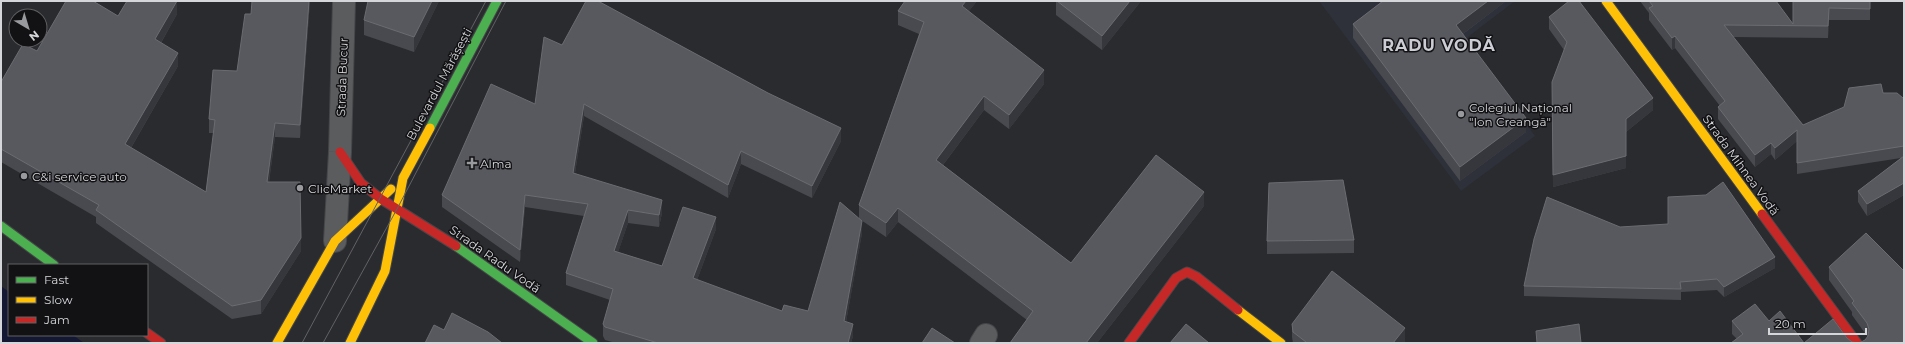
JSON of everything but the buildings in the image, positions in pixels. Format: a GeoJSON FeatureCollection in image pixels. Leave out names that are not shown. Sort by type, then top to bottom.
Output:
{"type":"FeatureCollection","features":[{"type":"Feature","properties":{"kind":"street","name":"Strada Bucur"},"geometry":{"type":"LineString","coordinates":[[335,241],[340,152],[344,1]]}},
{"type":"Feature","properties":{"kind":"street","name":"Bulevardul Mărășești"},"geometry":{"type":"LineString","coordinates":[[350,343],[385,271],[403,178],[497,1]]}},
{"type":"Feature","properties":{"kind":"street","name":"Strada Mihnea Vodă"},"geometry":{"type":"LineString","coordinates":[[1606,1],[1857,343]]}},
{"type":"Feature","properties":{"kind":"street"},"geometry":{"type":"LineString","coordinates":[[340,152],[361,183],[381,199]]}},
{"type":"Feature","properties":{"kind":"street","name":"Bulevardul Mărășești"},"geometry":{"type":"LineString","coordinates":[[277,343],[335,241],[403,178]]}},
{"type":"Feature","properties":{"kind":"street","name":"Strada Radu Vodă"},"geometry":{"type":"LineString","coordinates":[[381,199],[468,254],[593,343]]}},
{"type":"Feature","properties":{"kind":"street"},"geometry":{"type":"LineString","coordinates":[[1,226],[53,264]]}},
{"type":"Feature","properties":{"kind":"street"},"geometry":{"type":"LineString","coordinates":[[1129,343],[1176,278],[1188,272],[1197,277],[1281,343]]}},
{"type":"Feature","properties":{"kind":"street"},"geometry":{"type":"LineString","coordinates":[[148,334],[161,343]]}},
{"type":"Feature","properties":{"kind":"shaded area","name":"Colegiul Național \"Ion Creangă\""},"geometry":{"type":"Polygon","coordinates":[[[1319,1],[1515,1],[1464,40],[1535,136],[1461,191],[1319,1]]]}},
{"type":"Feature","properties":{"kind":"water"},"geometry":{"type":"Polygon","coordinates":[[[1,286],[8,291],[8,336],[74,336],[84,343],[1,343],[1,286]]]}},
{"type":"Feature","properties":{"kind":"tram line"},"geometry":{"type":"LineString","coordinates":[[302,343],[486,1]]}},
{"type":"Feature","properties":{"kind":"tram line"},"geometry":{"type":"LineString","coordinates":[[323,343],[397,209],[506,1]]}},
{"type":"Feature","properties":{"kind":"traffic: fast"},"geometry":{"type":"LineString","coordinates":[[430,128],[497,1]]}},
{"type":"Feature","properties":{"kind":"traffic: fast"},"geometry":{"type":"LineString","coordinates":[[1,226],[53,264]]}},
{"type":"Feature","properties":{"kind":"traffic: fast"},"geometry":{"type":"LineString","coordinates":[[456,246],[593,343]]}},
{"type":"Feature","properties":{"kind":"traffic: slow"},"geometry":{"type":"LineString","coordinates":[[1606,1],[1762,214]]}},
{"type":"Feature","properties":{"kind":"traffic: slow"},"geometry":{"type":"LineString","coordinates":[[350,343],[385,271],[403,178],[430,128]]}},
{"type":"Feature","properties":{"kind":"traffic: slow"},"geometry":{"type":"LineString","coordinates":[[277,343],[335,241],[391,189]]}},
{"type":"Feature","properties":{"kind":"traffic: slow"},"geometry":{"type":"LineString","coordinates":[[1238,310],[1281,343]]}},
{"type":"Feature","properties":{"kind":"traffic: jam"},"geometry":{"type":"LineString","coordinates":[[340,152],[361,183],[381,199],[456,246]]}},
{"type":"Feature","properties":{"kind":"traffic: jam"},"geometry":{"type":"LineString","coordinates":[[1762,214],[1857,343]]}},
{"type":"Feature","properties":{"kind":"traffic: jam"},"geometry":{"type":"LineString","coordinates":[[1129,343],[1176,278],[1187,272],[1197,277],[1238,310]]}},
{"type":"Feature","properties":{"kind":"traffic: jam"},"geometry":{"type":"LineString","coordinates":[[148,334],[161,343]]}},
{"type":"Feature","properties":{"kind":"place","name":"Colegiul Național \"Ion Creangă\""},"geometry":{"type":"Point","coordinates":[1461,114]}},
{"type":"Feature","properties":{"kind":"place","name":"Alma"},"geometry":{"type":"Point","coordinates":[472,163]}},
{"type":"Feature","properties":{"kind":"place","name":"C&i service auto"},"geometry":{"type":"Point","coordinates":[24,176]}},
{"type":"Feature","properties":{"kind":"place","name":"ClicMarket"},"geometry":{"type":"Point","coordinates":[300,188]}},
{"type":"Feature","properties":{"kind":"district","name":"RADU VODĂ"},"geometry":{"type":"Point","coordinates":[1439,45]}}]}
